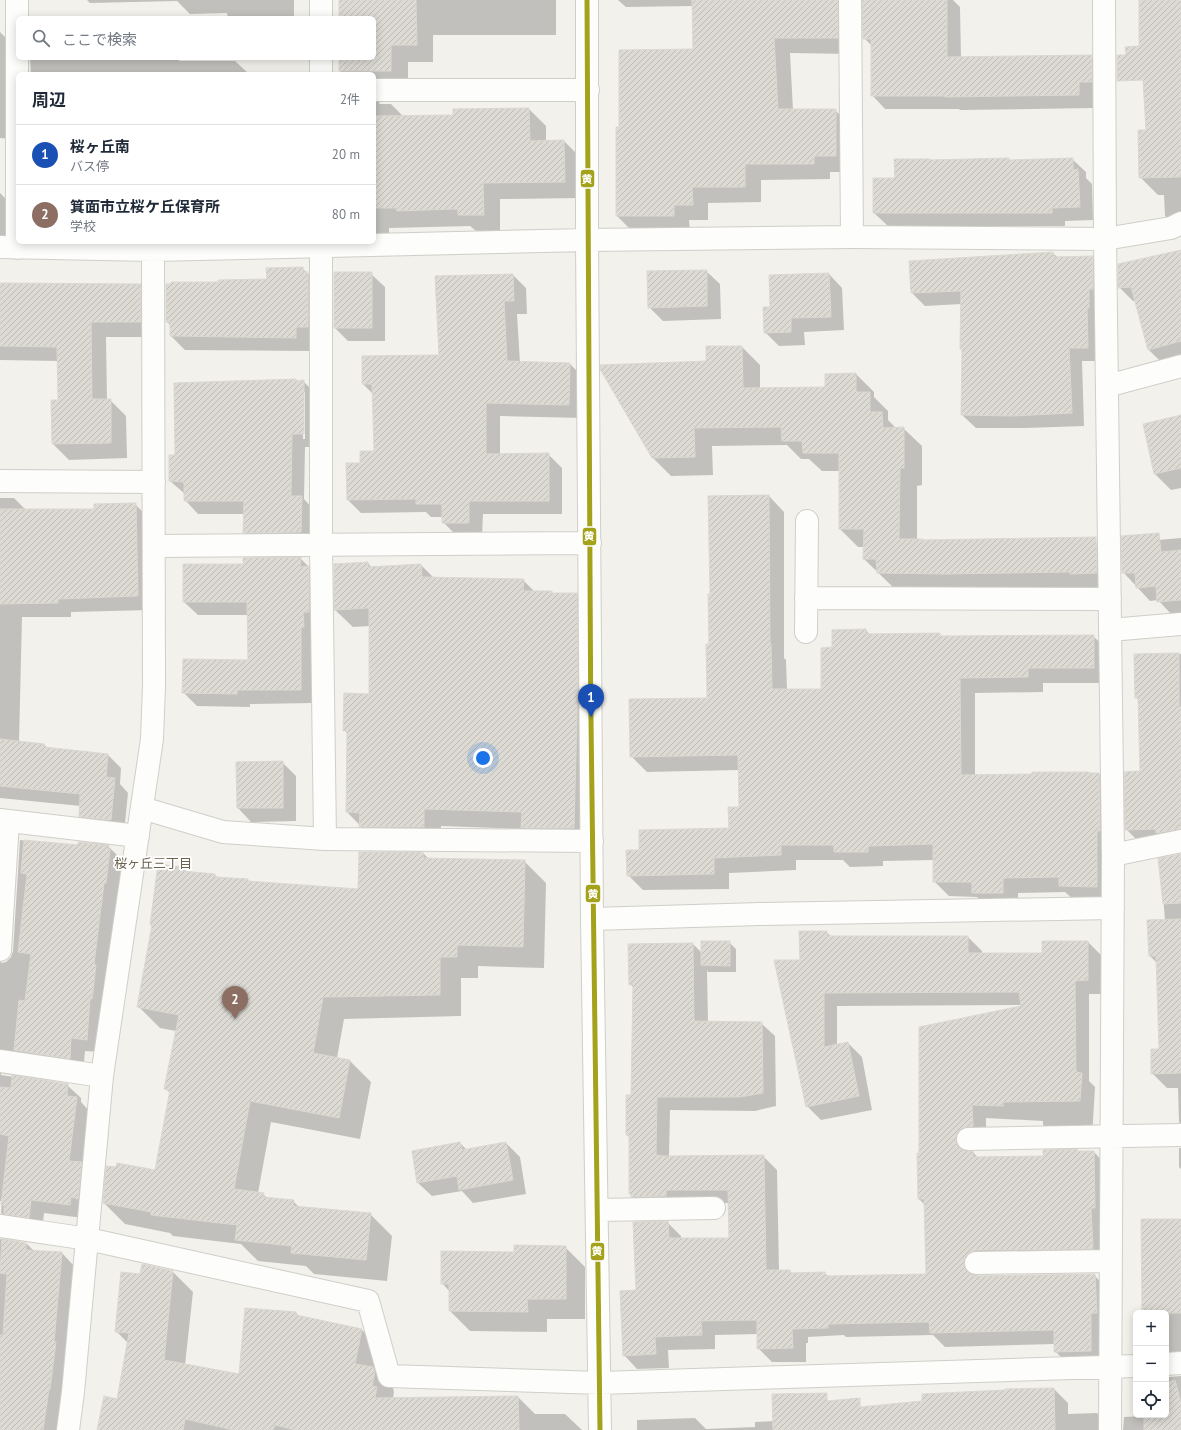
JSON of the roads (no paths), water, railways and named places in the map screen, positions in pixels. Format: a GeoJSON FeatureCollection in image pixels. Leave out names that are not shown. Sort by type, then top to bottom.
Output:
{"type":"FeatureCollection","features":[{"type":"Feature","properties":{"kind":"street"},"geometry":{"type":"LineString","coordinates":[[321,0],[321,16]]}},
{"type":"Feature","properties":{"kind":"street"},"geometry":{"type":"LineString","coordinates":[[587,0],[587,240],[592,919],[600,1430]]}},
{"type":"Feature","properties":{"kind":"street"},"geometry":{"type":"LineString","coordinates":[[850,0],[852,237]]}},
{"type":"Feature","properties":{"kind":"street"},"geometry":{"type":"LineString","coordinates":[[1104,0],[1105,239],[1113,855],[1110,1430]]}},
{"type":"Feature","properties":{"kind":"street"},"geometry":{"type":"LineString","coordinates":[[12,2],[16,85]]}},
{"type":"Feature","properties":{"kind":"street"},"geometry":{"type":"LineString","coordinates":[[321,60],[321,72]]}},
{"type":"Feature","properties":{"kind":"street"},"geometry":{"type":"LineString","coordinates":[[376,90],[588,90]]}},
{"type":"Feature","properties":{"kind":"street"},"geometry":{"type":"LineString","coordinates":[[16,113],[8,165],[8,247],[153,250],[321,244],[321,544],[326,839]]}},
{"type":"Feature","properties":{"kind":"street"},"geometry":{"type":"LineString","coordinates":[[376,243],[852,237],[1105,239],[1171,228],[1181,223]]}},
{"type":"Feature","properties":{"kind":"street"},"geometry":{"type":"LineString","coordinates":[[68,1430],[88,1239],[102,1076],[152,739],[154,686],[153,250]]}},
{"type":"Feature","properties":{"kind":"street"},"geometry":{"type":"LineString","coordinates":[[1107,386],[1181,366]]}},
{"type":"Feature","properties":{"kind":"street"},"geometry":{"type":"LineString","coordinates":[[0,481],[154,482]]}},
{"type":"Feature","properties":{"kind":"street"},"geometry":{"type":"LineString","coordinates":[[806,521],[806,632]]}},
{"type":"Feature","properties":{"kind":"street"},"geometry":{"type":"LineString","coordinates":[[154,546],[590,543]]}},
{"type":"Feature","properties":{"kind":"street"},"geometry":{"type":"LineString","coordinates":[[806,598],[1110,599]]}},
{"type":"Feature","properties":{"kind":"street"},"geometry":{"type":"LineString","coordinates":[[1110,630],[1181,624]]}},
{"type":"Feature","properties":{"kind":"street"},"geometry":{"type":"LineString","coordinates":[[142,808],[223,832],[326,839],[592,841]]}},
{"type":"Feature","properties":{"kind":"street"},"geometry":{"type":"LineString","coordinates":[[0,950],[4,820],[138,836]]}},
{"type":"Feature","properties":{"kind":"street"},"geometry":{"type":"LineString","coordinates":[[1113,855],[1181,841]]}},
{"type":"Feature","properties":{"kind":"street"},"geometry":{"type":"LineString","coordinates":[[592,919],[760,914],[1113,908]]}},
{"type":"Feature","properties":{"kind":"street"},"geometry":{"type":"LineString","coordinates":[[0,1061],[102,1076]]}},
{"type":"Feature","properties":{"kind":"street"},"geometry":{"type":"LineString","coordinates":[[968,1139],[1181,1135]]}},
{"type":"Feature","properties":{"kind":"street"},"geometry":{"type":"LineString","coordinates":[[597,1210],[714,1208]]}},
{"type":"Feature","properties":{"kind":"street"},"geometry":{"type":"LineString","coordinates":[[0,1226],[88,1239],[368,1301],[389,1376],[600,1383],[1133,1366]]}},
{"type":"Feature","properties":{"kind":"street"},"geometry":{"type":"LineString","coordinates":[[976,1262],[1110,1260]]}},
{"type":"Feature","properties":{"kind":"street"},"geometry":{"type":"LineString","coordinates":[[1169,1364],[1181,1363]]}},
{"type":"Feature","properties":{"kind":"place","name":"桜ヶ丘南"},"geometry":{"type":"Point","coordinates":[591,717]}},
{"type":"Feature","properties":{"kind":"place","name":"箕面市立桜ケ丘保育所"},"geometry":{"type":"Point","coordinates":[235,1019]}},
{"type":"Feature","properties":{"kind":"district","name":"桜ヶ丘三丁目"},"geometry":{"type":"Point","coordinates":[153,863]}}]}
